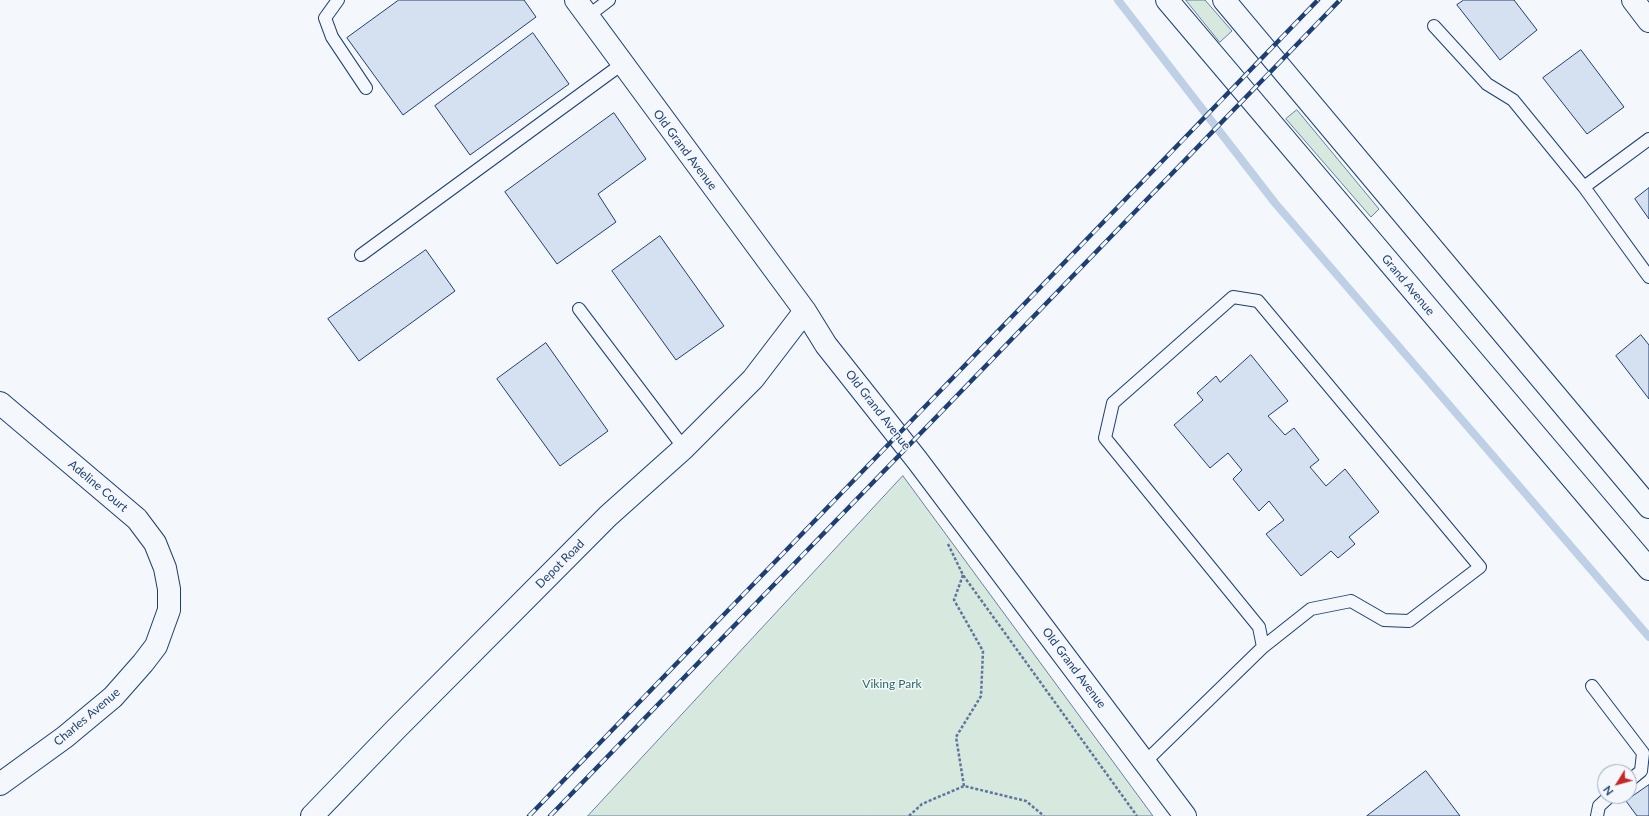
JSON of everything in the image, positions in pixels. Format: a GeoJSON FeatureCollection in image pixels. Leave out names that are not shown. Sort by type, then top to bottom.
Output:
{"type":"FeatureCollection","features":[{"type":"Feature","properties":{"kind":"street","name":"Grand Avenue"},"geometry":{"type":"LineString","coordinates":[[1167,0],[1649,569]]}},
{"type":"Feature","properties":{"kind":"street"},"geometry":{"type":"LineString","coordinates":[[1224,0],[1649,507]]}},
{"type":"Feature","properties":{"kind":"street"},"geometry":{"type":"LineString","coordinates":[[1633,0],[1649,21]]}},
{"type":"Feature","properties":{"kind":"street","name":"Old Grand Avenue"},"geometry":{"type":"LineString","coordinates":[[582,8],[805,311],[826,345],[917,460],[1186,816]]}},
{"type":"Feature","properties":{"kind":"street","name":"Depot Road"},"geometry":{"type":"LineString","coordinates":[[312,816],[396,729],[608,516],[684,448],[753,379],[805,311]]}},
{"type":"Feature","properties":{"kind":"street","name":"Adeline Court"},"geometry":{"type":"LineString","coordinates":[[0,403],[137,519],[155,543],[165,568],[169,589]]}},
{"type":"Feature","properties":{"kind":"street","name":"Charles Avenue"},"geometry":{"type":"LineString","coordinates":[[0,784],[65,737],[113,697],[143,663],[156,646],[169,610],[169,589]]}},
{"type":"Feature","properties":{"kind":"lane"},"geometry":{"type":"LineString","coordinates":[[338,0],[325,18],[332,37],[366,88]]}},
{"type":"Feature","properties":{"kind":"lane"},"geometry":{"type":"LineString","coordinates":[[582,8],[609,0]]}},
{"type":"Feature","properties":{"kind":"lane"},"geometry":{"type":"LineString","coordinates":[[1434,26],[1487,84],[1513,100],[1584,187],[1649,277]]}},
{"type":"Feature","properties":{"kind":"lane"},"geometry":{"type":"LineString","coordinates":[[361,255],[622,64]]}},
{"type":"Feature","properties":{"kind":"lane"},"geometry":{"type":"LineString","coordinates":[[1584,187],[1649,139]]}},
{"type":"Feature","properties":{"kind":"lane"},"geometry":{"type":"LineString","coordinates":[[1145,762],[1263,647],[1311,609],[1351,601],[1384,620],[1409,621],[1480,567],[1258,301],[1233,297],[1113,403],[1105,438],[1259,627],[1263,647]]}},
{"type":"Feature","properties":{"kind":"lane"},"geometry":{"type":"LineString","coordinates":[[579,309],[684,448]]}},
{"type":"Feature","properties":{"kind":"lane"},"geometry":{"type":"LineString","coordinates":[[1592,686],[1643,753],[1641,771],[1637,774]]}},
{"type":"Feature","properties":{"kind":"lane"},"geometry":{"type":"LineString","coordinates":[[1597,816],[1599,806],[1601,804]]}},
{"type":"Feature","properties":{"kind":"path"},"geometry":{"type":"LineString","coordinates":[[946,541],[963,575],[1137,816]]}},
{"type":"Feature","properties":{"kind":"path"},"geometry":{"type":"LineString","coordinates":[[963,575],[954,600],[982,651],[981,696],[956,737],[964,786]]}},
{"type":"Feature","properties":{"kind":"path"},"geometry":{"type":"LineString","coordinates":[[909,816],[922,804],[964,786],[1026,801],[1044,816]]}},
{"type":"Feature","properties":{"kind":"green space"},"geometry":{"type":"Polygon","coordinates":[[[1186,0],[1205,0],[1232,31],[1220,42],[1186,0]]]}},
{"type":"Feature","properties":{"kind":"green space"},"geometry":{"type":"Polygon","coordinates":[[[1297,110],[1379,209],[1371,217],[1286,119],[1297,110]]]}},
{"type":"Feature","properties":{"kind":"green space","name":"Viking Park"},"geometry":{"type":"Polygon","coordinates":[[[903,476],[1153,816],[588,816],[903,476]]]}},
{"type":"Feature","properties":{"kind":"building"},"geometry":{"type":"Polygon","coordinates":[[[399,0],[524,0],[536,17],[403,115],[347,38],[399,0]]]}},
{"type":"Feature","properties":{"kind":"building"},"geometry":{"type":"Polygon","coordinates":[[[1464,0],[1514,0],[1537,30],[1500,60],[1457,5],[1464,0]]]}},
{"type":"Feature","properties":{"kind":"building"},"geometry":{"type":"Polygon","coordinates":[[[533,33],[569,84],[470,155],[435,106],[533,33]]]}},
{"type":"Feature","properties":{"kind":"building"},"geometry":{"type":"Polygon","coordinates":[[[1581,50],[1624,107],[1587,134],[1543,78],[1581,50]]]}},
{"type":"Feature","properties":{"kind":"building"},"geometry":{"type":"Polygon","coordinates":[[[614,113],[646,159],[598,194],[616,222],[557,264],[505,192],[614,113]]]}},
{"type":"Feature","properties":{"kind":"building"},"geometry":{"type":"Polygon","coordinates":[[[1649,188],[1649,219],[1635,199],[1649,188]]]}},
{"type":"Feature","properties":{"kind":"building"},"geometry":{"type":"Polygon","coordinates":[[[660,236],[724,326],[676,360],[612,271],[660,236]]]}},
{"type":"Feature","properties":{"kind":"building"},"geometry":{"type":"Polygon","coordinates":[[[426,250],[455,291],[359,361],[328,319],[426,250]]]}},
{"type":"Feature","properties":{"kind":"building"},"geometry":{"type":"Polygon","coordinates":[[[1641,335],[1649,345],[1649,399],[1616,356],[1641,335]]]}},
{"type":"Feature","properties":{"kind":"building"},"geometry":{"type":"Polygon","coordinates":[[[546,343],[608,431],[560,466],[497,379],[546,343]]]}},
{"type":"Feature","properties":{"kind":"building"},"geometry":{"type":"Polygon","coordinates":[[[1251,355],[1288,401],[1268,416],[1285,435],[1294,428],[1319,460],[1310,467],[1326,486],[1345,469],[1379,512],[1349,537],[1355,544],[1338,558],[1331,551],[1301,576],[1266,534],[1284,520],[1269,501],[1259,511],[1233,479],[1242,470],[1228,453],[1210,468],[1174,425],[1203,400],[1197,393],[1216,376],[1220,382],[1251,355]]]}},
{"type":"Feature","properties":{"kind":"building"},"geometry":{"type":"Polygon","coordinates":[[[1426,771],[1460,816],[1367,816],[1426,771]]]}},
{"type":"Feature","properties":{"kind":"building"},"geometry":{"type":"Polygon","coordinates":[[[1649,785],[1649,816],[1637,816],[1628,804],[1637,804],[1637,793],[1649,785]]]}},
{"type":"Feature","properties":{"kind":"waterway"},"geometry":{"type":"LineString","coordinates":[[1118,0],[1275,203],[1649,637]]}},
{"type":"Feature","properties":{"kind":"railway"},"geometry":{"type":"LineString","coordinates":[[529,816],[1318,0]]}},
{"type":"Feature","properties":{"kind":"railway"},"geometry":{"type":"LineString","coordinates":[[550,816],[1340,0]]}}]}
